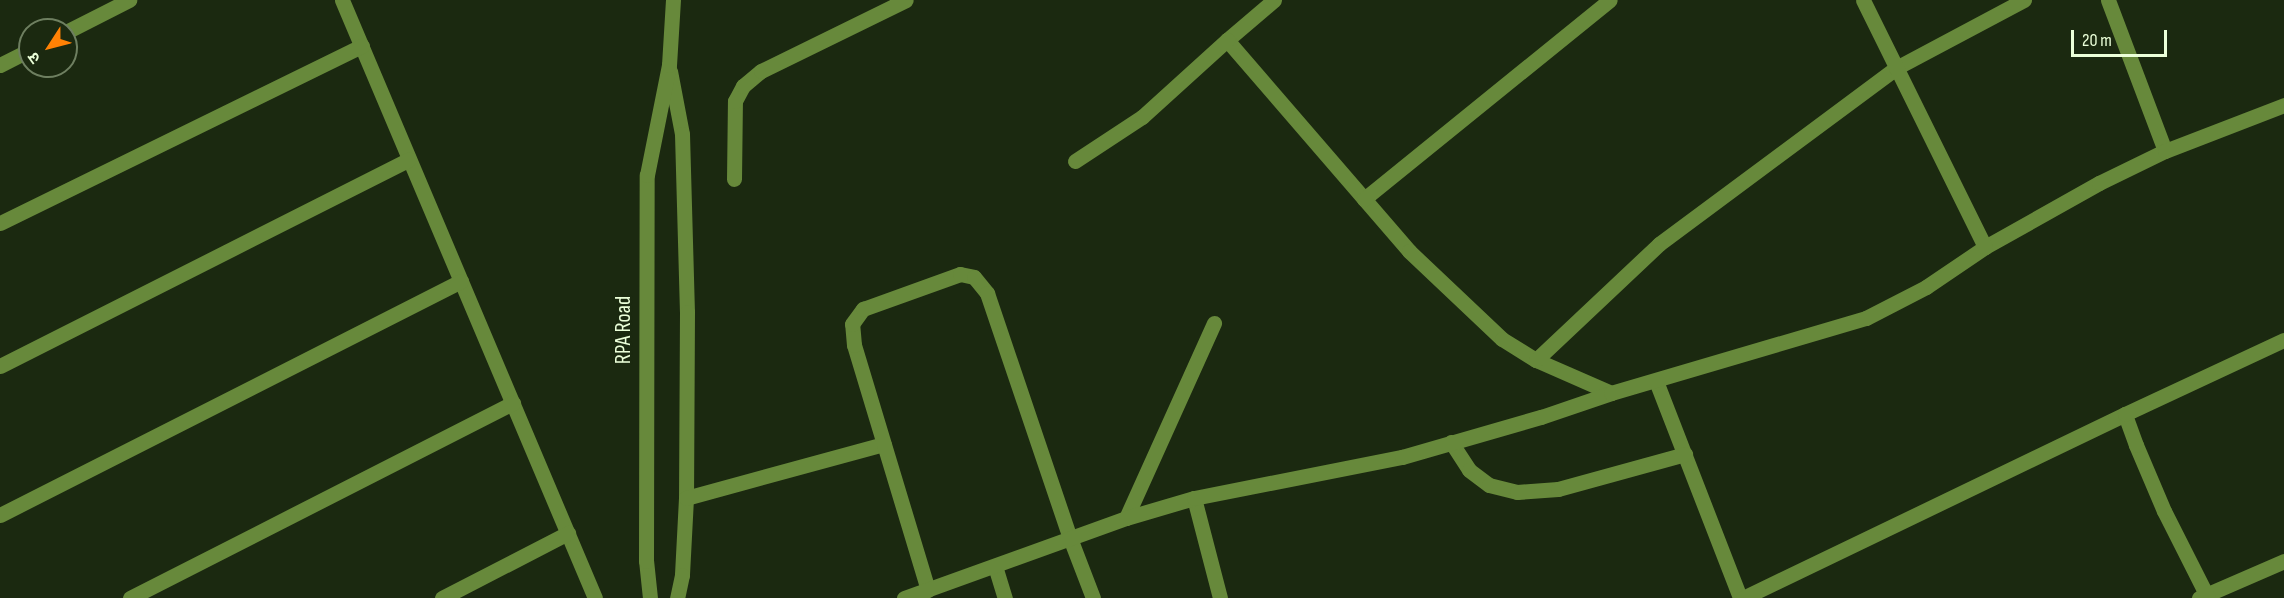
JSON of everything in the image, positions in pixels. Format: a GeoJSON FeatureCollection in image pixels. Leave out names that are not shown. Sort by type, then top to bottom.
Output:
{"type":"FeatureCollection","features":[{"type":"Feature","properties":{"kind":"street"},"geometry":{"type":"LineString","coordinates":[[78,26],[129,0]]}},
{"type":"Feature","properties":{"kind":"street"},"geometry":{"type":"LineString","coordinates":[[342,0],[595,598]]}},
{"type":"Feature","properties":{"kind":"street","name":"RPA Road"},"geometry":{"type":"LineString","coordinates":[[650,598],[646,561],[647,175],[669,65],[673,0]]}},
{"type":"Feature","properties":{"kind":"street"},"geometry":{"type":"LineString","coordinates":[[734,179],[735,101],[743,86],[761,71],[906,0]]}},
{"type":"Feature","properties":{"kind":"street"},"geometry":{"type":"LineString","coordinates":[[1076,161],[1142,117],[1274,0]]}},
{"type":"Feature","properties":{"kind":"street"},"geometry":{"type":"LineString","coordinates":[[1364,199],[1485,104],[1610,0]]}},
{"type":"Feature","properties":{"kind":"street"},"geometry":{"type":"LineString","coordinates":[[1863,0],[1985,247]]}},
{"type":"Feature","properties":{"kind":"street"},"geometry":{"type":"LineString","coordinates":[[1536,360],[1659,244],[1896,68],[2024,0]]}},
{"type":"Feature","properties":{"kind":"street"},"geometry":{"type":"LineString","coordinates":[[2108,0],[2165,151]]}},
{"type":"Feature","properties":{"kind":"street"},"geometry":{"type":"LineString","coordinates":[[1227,40],[1426,267],[1502,339],[1536,360],[1611,393]]}},
{"type":"Feature","properties":{"kind":"street"},"geometry":{"type":"LineString","coordinates":[[0,223],[362,46]]}},
{"type":"Feature","properties":{"kind":"street"},"geometry":{"type":"LineString","coordinates":[[0,65],[18,56]]}},
{"type":"Feature","properties":{"kind":"street","name":"RPA Road"},"geometry":{"type":"LineString","coordinates":[[669,65],[682,134],[687,312],[686,498],[682,575],[677,598]]}},
{"type":"Feature","properties":{"kind":"street"},"geometry":{"type":"LineString","coordinates":[[904,598],[1126,518],[1194,498],[1402,457],[1866,318],[1926,287],[1985,247],[2099,183],[2165,151],[2284,105]]}},
{"type":"Feature","properties":{"kind":"street"},"geometry":{"type":"LineString","coordinates":[[0,366],[409,159]]}},
{"type":"Feature","properties":{"kind":"street"},"geometry":{"type":"LineString","coordinates":[[928,590],[854,345],[852,324],[863,309],[960,274],[974,278],[987,293],[1070,538],[1093,598]]}},
{"type":"Feature","properties":{"kind":"street"},"geometry":{"type":"LineString","coordinates":[[0,515],[461,281]]}},
{"type":"Feature","properties":{"kind":"street"},"geometry":{"type":"LineString","coordinates":[[1126,518],[1214,323]]}},
{"type":"Feature","properties":{"kind":"street"},"geometry":{"type":"LineString","coordinates":[[1656,381],[1742,598],[2284,340]]}},
{"type":"Feature","properties":{"kind":"street"},"geometry":{"type":"LineString","coordinates":[[130,598],[513,403]]}},
{"type":"Feature","properties":{"kind":"street"},"geometry":{"type":"LineString","coordinates":[[2126,414],[2136,445],[2164,511],[2205,596],[2284,561]]}},
{"type":"Feature","properties":{"kind":"street"},"geometry":{"type":"LineString","coordinates":[[1451,442],[1469,470],[1489,485],[1517,492],[1558,489],[1685,454]]}},
{"type":"Feature","properties":{"kind":"street"},"geometry":{"type":"LineString","coordinates":[[686,498],[884,444]]}},
{"type":"Feature","properties":{"kind":"street"},"geometry":{"type":"LineString","coordinates":[[1194,498],[1220,598]]}},
{"type":"Feature","properties":{"kind":"street"},"geometry":{"type":"LineString","coordinates":[[442,598],[568,533]]}},
{"type":"Feature","properties":{"kind":"street"},"geometry":{"type":"LineString","coordinates":[[995,566],[1005,598]]}}]}
